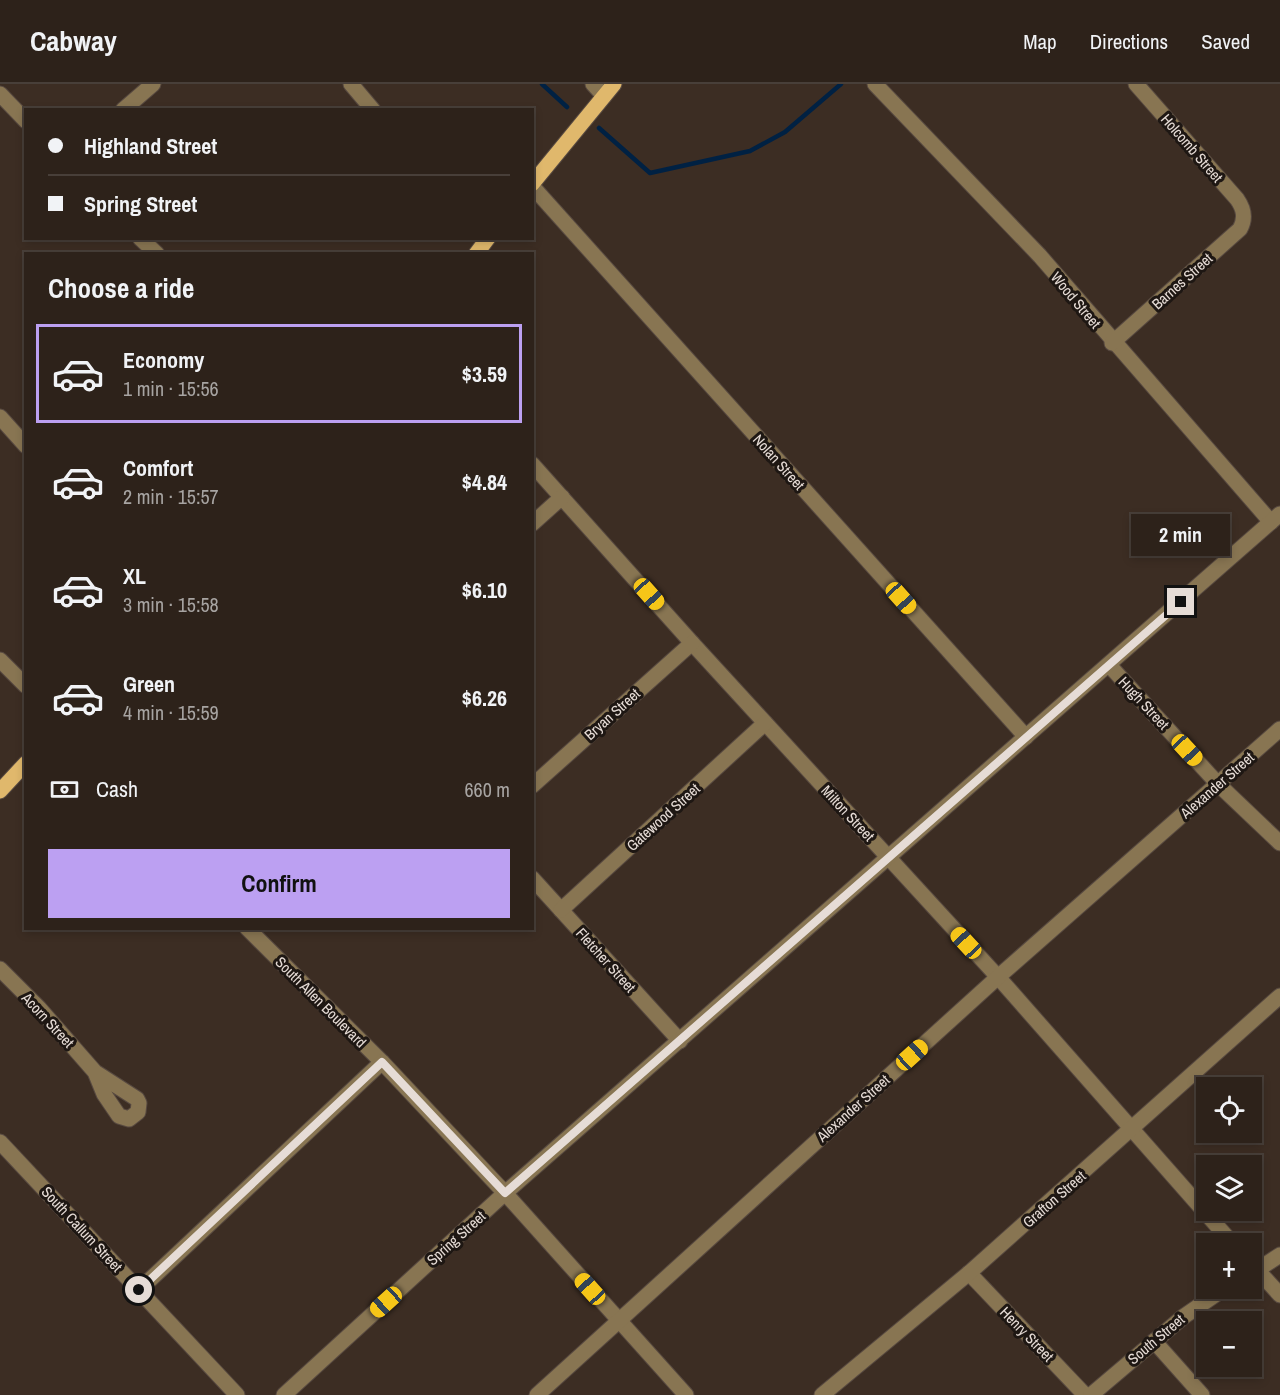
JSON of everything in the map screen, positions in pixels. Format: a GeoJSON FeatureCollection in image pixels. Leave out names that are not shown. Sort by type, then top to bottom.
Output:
{"type":"FeatureCollection","features":[{"type":"Feature","properties":{"kind":"main road"},"geometry":{"type":"LineString","coordinates":[[534,183],[609,90]]}},
{"type":"Feature","properties":{"kind":"main road"},"geometry":{"type":"LineString","coordinates":[[0,791],[24,765]]}},
{"type":"Feature","properties":{"kind":"street"},"geometry":{"type":"LineString","coordinates":[[125,108],[153,84]]}},
{"type":"Feature","properties":{"kind":"street"},"geometry":{"type":"LineString","coordinates":[[351,84],[372,108]]}},
{"type":"Feature","properties":{"kind":"street"},"geometry":{"type":"LineString","coordinates":[[593,84],[609,90]]}},
{"type":"Feature","properties":{"kind":"street","name":"Wood Street"},"geometry":{"type":"LineString","coordinates":[[875,84],[1028,243],[1112,343],[1275,518]]}},
{"type":"Feature","properties":{"kind":"street","name":"Holcomb Street"},"geometry":{"type":"LineString","coordinates":[[1136,84],[1237,199],[1244,214]]}},
{"type":"Feature","properties":{"kind":"street"},"geometry":{"type":"LineString","coordinates":[[0,94],[24,119]]}},
{"type":"Feature","properties":{"kind":"street","name":"Nolan Street"},"geometry":{"type":"LineString","coordinates":[[534,187],[1026,737]]}},
{"type":"Feature","properties":{"kind":"street","name":"Barnes Street"},"geometry":{"type":"LineString","coordinates":[[1112,343],[1240,229],[1244,214]]}},
{"type":"Feature","properties":{"kind":"street"},"geometry":{"type":"LineString","coordinates":[[142,240],[155,252]]}},
{"type":"Feature","properties":{"kind":"street"},"geometry":{"type":"LineString","coordinates":[[0,417],[24,444]]}},
{"type":"Feature","properties":{"kind":"street","name":"Milton Street"},"geometry":{"type":"LineString","coordinates":[[534,466],[692,643],[998,977],[1223,1233]]}},
{"type":"Feature","properties":{"kind":"street"},"geometry":{"type":"LineString","coordinates":[[534,522],[562,497]]}},
{"type":"Feature","properties":{"kind":"street","name":"Spring Street"},"geometry":{"type":"LineString","coordinates":[[284,1395],[505,1193],[1275,518]]}},
{"type":"Feature","properties":{"kind":"street","name":"Bryan Street"},"geometry":{"type":"LineString","coordinates":[[534,784],[692,643]]}},
{"type":"Feature","properties":{"kind":"street"},"geometry":{"type":"LineString","coordinates":[[0,660],[24,684]]}},
{"type":"Feature","properties":{"kind":"street","name":"Hugh Street"},"geometry":{"type":"LineString","coordinates":[[1109,665],[1218,784],[1280,843]]}},
{"type":"Feature","properties":{"kind":"street","name":"Gatewood Street"},"geometry":{"type":"LineString","coordinates":[[561,910],[765,723]]}},
{"type":"Feature","properties":{"kind":"street","name":"Alexander Street"},"geometry":{"type":"LineString","coordinates":[[537,1395],[998,977],[1280,729]]}},
{"type":"Feature","properties":{"kind":"street","name":"Fletcher Street"},"geometry":{"type":"LineString","coordinates":[[534,880],[680,1041]]}},
{"type":"Feature","properties":{"kind":"street","name":"South Allen Boulevard"},"geometry":{"type":"LineString","coordinates":[[249,930],[382,1062],[505,1193],[686,1395]]}},
{"type":"Feature","properties":{"kind":"street","name":"Acorn Street"},"geometry":{"type":"LineString","coordinates":[[0,969],[39,1008],[95,1072]]}},
{"type":"Feature","properties":{"kind":"street","name":"Grafton Street"},"geometry":{"type":"LineString","coordinates":[[822,1395],[969,1273],[1280,996]]}},
{"type":"Feature","properties":{"kind":"street"},"geometry":{"type":"LineString","coordinates":[[139,1290],[382,1062]]}},
{"type":"Feature","properties":{"kind":"street","name":"South Callum Street"},"geometry":{"type":"LineString","coordinates":[[0,1142],[237,1395]]}},
{"type":"Feature","properties":{"kind":"street"},"geometry":{"type":"LineString","coordinates":[[1262,1264],[1280,1255]]}},
{"type":"Feature","properties":{"kind":"street","name":"Henry Street"},"geometry":{"type":"LineString","coordinates":[[969,1273],[1085,1395]]}},
{"type":"Feature","properties":{"kind":"street"},"geometry":{"type":"LineString","coordinates":[[1262,1278],[1280,1295]]}},
{"type":"Feature","properties":{"kind":"street","name":"South Street"},"geometry":{"type":"LineString","coordinates":[[1090,1395],[1208,1299]]}},
{"type":"Feature","properties":{"kind":"street"},"geometry":{"type":"LineString","coordinates":[[1154,1341],[1202,1395]]}},
{"type":"Feature","properties":{"kind":"waterway"},"geometry":{"type":"LineString","coordinates":[[542,84],[567,107]]}},
{"type":"Feature","properties":{"kind":"waterway"},"geometry":{"type":"LineString","coordinates":[[599,128],[650,173],[750,151],[785,132],[841,84]]}},
{"type":"Feature","properties":{"kind":"route"},"geometry":{"type":"LineString","coordinates":[[139,1290],[382,1062],[505,1193],[1181,602]]}}]}
